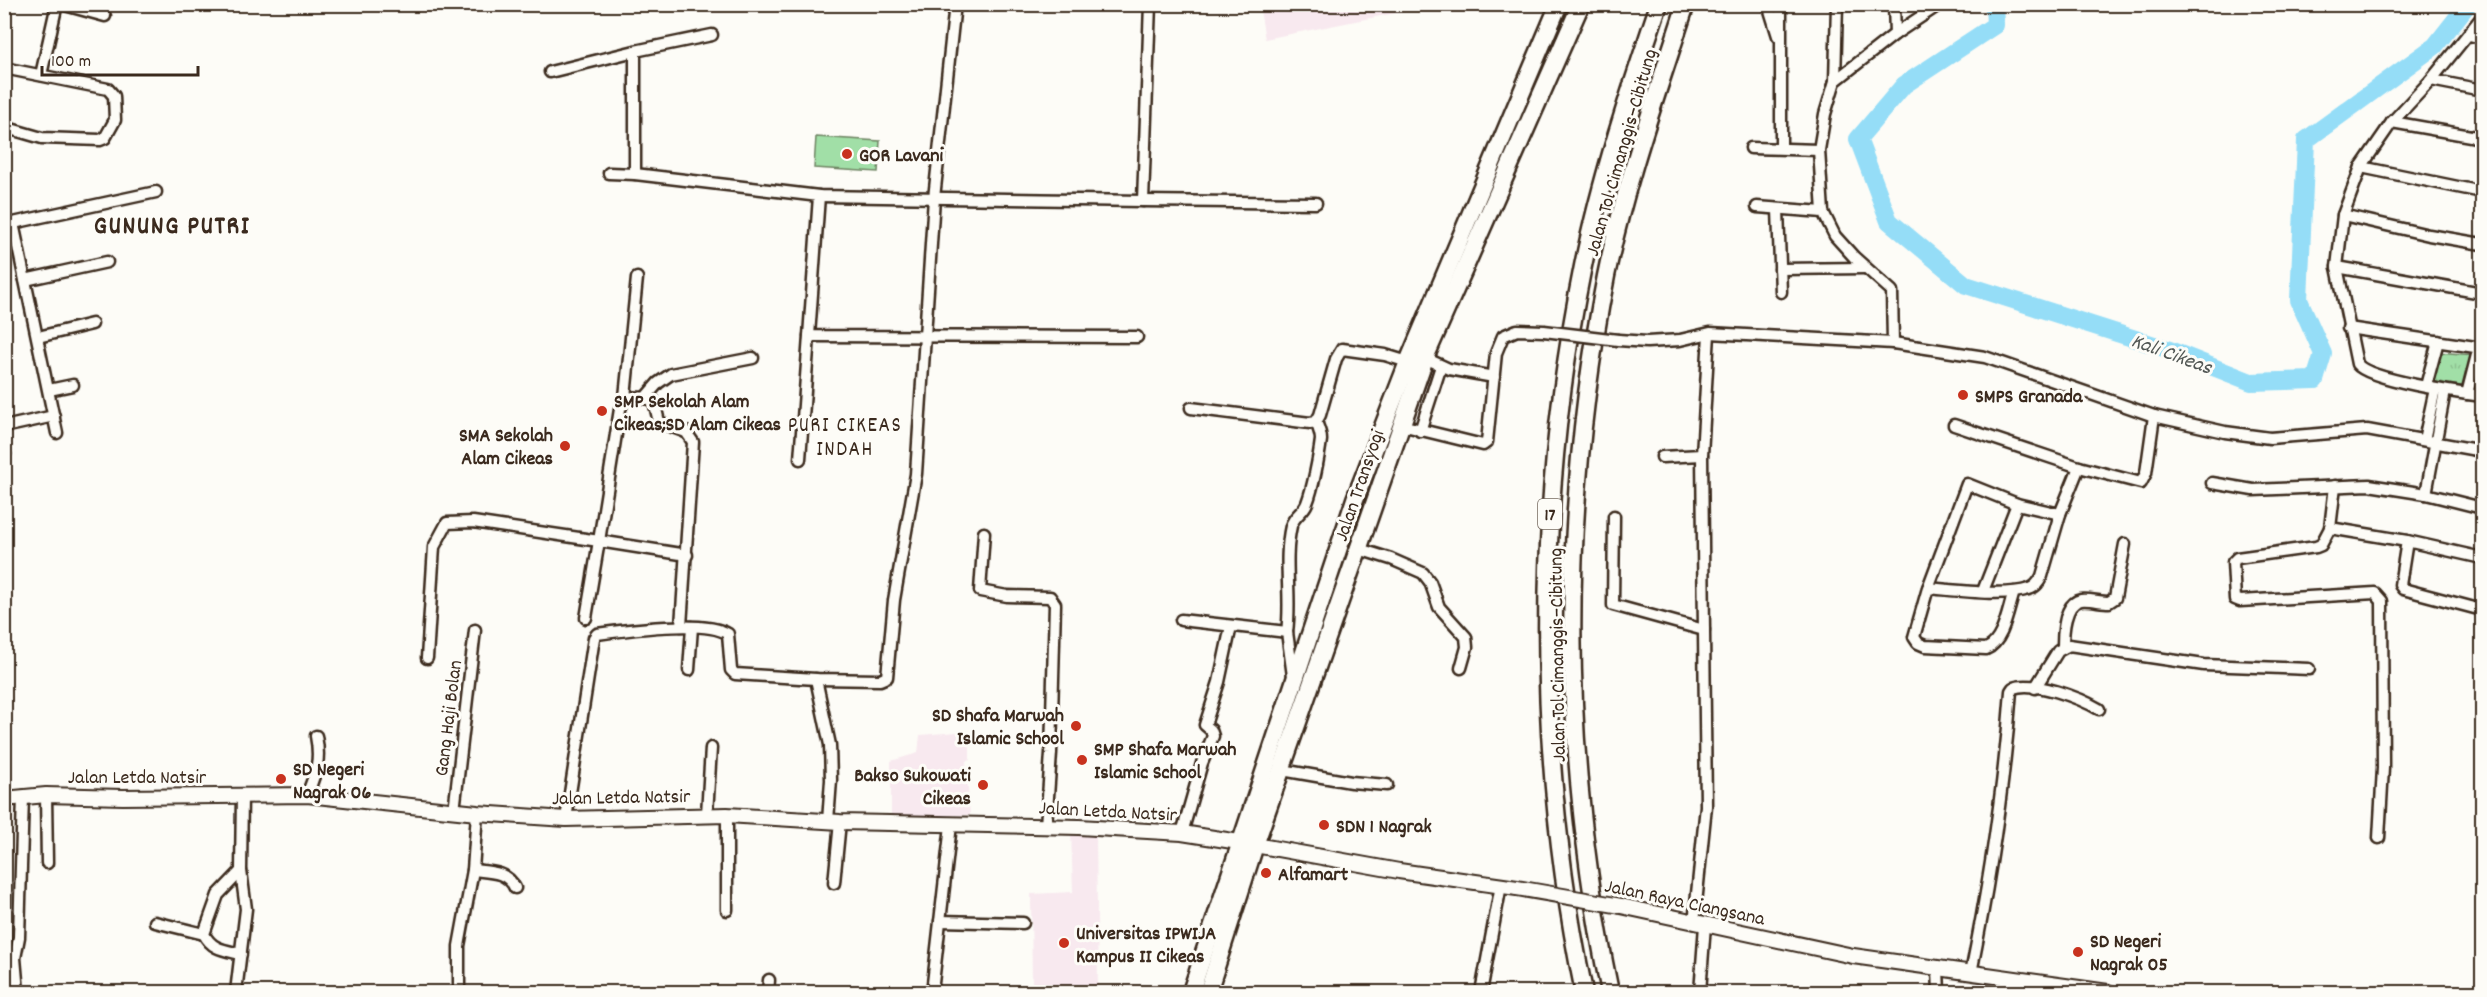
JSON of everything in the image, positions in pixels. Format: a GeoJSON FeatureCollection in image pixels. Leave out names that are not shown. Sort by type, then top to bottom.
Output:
{"type":"FeatureCollection","features":[{"type":"Feature","properties":{"kind":"highway","name":"Jalan Transyogi"},"geometry":{"type":"LineString","coordinates":[[1208,993],[1247,843],[1293,682],[1356,499],[1408,362],[1559,4]]}},
{"type":"Feature","properties":{"kind":"highway","name":"Jalan Transyogi"},"geometry":{"type":"LineString","coordinates":[[1191,993],[1247,843],[1282,770],[1401,425],[1433,362],[1581,4]]}},
{"type":"Feature","properties":{"kind":"highway","name":"Jalan Tol Cimanggis–Cibitung"},"geometry":{"type":"LineString","coordinates":[[1584,993],[1574,947],[1560,851],[1549,706],[1547,591],[1552,479],[1566,358],[1583,265],[1610,157],[1659,4]]}},
{"type":"Feature","properties":{"kind":"highway","name":"Jalan Tol Cimanggis–Cibitung"},"geometry":{"type":"LineString","coordinates":[[1610,993],[1599,943],[1585,842],[1574,702],[1573,590],[1577,482],[1591,361],[1607,273],[1634,164],[1686,4]]}},
{"type":"Feature","properties":{"kind":"highway"},"geometry":{"type":"LineString","coordinates":[[1356,499],[1373,504]]}},
{"type":"Feature","properties":{"kind":"main road","name":"Jalan Letda Natsir"},"geometry":{"type":"LineString","coordinates":[[4,799],[46,795],[123,797],[307,795],[454,811],[566,819],[707,814],[834,821],[1046,826],[1182,833],[1247,843]]}},
{"type":"Feature","properties":{"kind":"main road","name":"Jalan Raya Ciangsana"},"geometry":{"type":"LineString","coordinates":[[1247,843],[1398,871],[1501,885],[1621,906],[1853,957],[1971,973],[2008,986],[2108,993]]}},
{"type":"Feature","properties":{"kind":"street"},"geometry":{"type":"LineString","coordinates":[[41,75],[59,4],[105,16]]}},
{"type":"Feature","properties":{"kind":"street"},"geometry":{"type":"LineString","coordinates":[[566,819],[594,637],[600,633],[686,626],[728,633],[731,670],[734,673],[816,679],[880,680],[887,677],[889,673],[894,600],[916,474],[934,198],[955,4]]}},
{"type":"Feature","properties":{"kind":"street"},"geometry":{"type":"LineString","coordinates":[[1143,201],[1150,4]]}},
{"type":"Feature","properties":{"kind":"street"},"geometry":{"type":"LineString","coordinates":[[1768,4],[1781,45]]}},
{"type":"Feature","properties":{"kind":"street"},"geometry":{"type":"LineString","coordinates":[[1781,4],[1781,148]]}},
{"type":"Feature","properties":{"kind":"street"},"geometry":{"type":"LineString","coordinates":[[1837,4],[1835,81],[1825,114],[1819,150],[1823,212],[1835,236],[1864,268],[1892,291],[1893,343]]}},
{"type":"Feature","properties":{"kind":"street"},"geometry":{"type":"LineString","coordinates":[[1894,4],[1895,34]]}},
{"type":"Feature","properties":{"kind":"street"},"geometry":{"type":"LineString","coordinates":[[1835,81],[1895,34],[1940,4]]}},
{"type":"Feature","properties":{"kind":"street"},"geometry":{"type":"LineString","coordinates":[[2482,17],[2431,80],[2392,122],[2361,167],[2343,216],[2337,267],[2357,364],[2370,374],[2482,396]]}},
{"type":"Feature","properties":{"kind":"street"},"geometry":{"type":"LineString","coordinates":[[2469,35],[2482,38]]}},
{"type":"Feature","properties":{"kind":"street"},"geometry":{"type":"LineString","coordinates":[[550,72],[635,51],[711,36]]}},
{"type":"Feature","properties":{"kind":"street"},"geometry":{"type":"LineString","coordinates":[[635,51],[635,174]]}},
{"type":"Feature","properties":{"kind":"street"},"geometry":{"type":"LineString","coordinates":[[4,68],[105,88],[114,96],[115,120],[105,138],[100,140],[42,138],[4,127]]}},
{"type":"Feature","properties":{"kind":"street"},"geometry":{"type":"LineString","coordinates":[[2431,80],[2482,90]]}},
{"type":"Feature","properties":{"kind":"street"},"geometry":{"type":"LineString","coordinates":[[2392,122],[2482,138]]}},
{"type":"Feature","properties":{"kind":"street"},"geometry":{"type":"LineString","coordinates":[[1751,148],[1819,150]]}},
{"type":"Feature","properties":{"kind":"street"},"geometry":{"type":"LineString","coordinates":[[2361,167],[2482,192]]}},
{"type":"Feature","properties":{"kind":"street"},"geometry":{"type":"LineString","coordinates":[[609,173],[635,174],[819,196],[1316,203]]}},
{"type":"Feature","properties":{"kind":"street"},"geometry":{"type":"LineString","coordinates":[[57,433],[25,280],[9,224],[156,192]]}},
{"type":"Feature","properties":{"kind":"street"},"geometry":{"type":"LineString","coordinates":[[800,459],[819,196]]}},
{"type":"Feature","properties":{"kind":"street"},"geometry":{"type":"LineString","coordinates":[[1757,207],[1823,212]]}},
{"type":"Feature","properties":{"kind":"street"},"geometry":{"type":"LineString","coordinates":[[1778,209],[1781,292]]}},
{"type":"Feature","properties":{"kind":"street"},"geometry":{"type":"LineString","coordinates":[[2343,216],[2482,244]]}},
{"type":"Feature","properties":{"kind":"street"},"geometry":{"type":"LineString","coordinates":[[25,280],[107,262]]}},
{"type":"Feature","properties":{"kind":"street"},"geometry":{"type":"LineString","coordinates":[[2337,267],[2482,293]]}},
{"type":"Feature","properties":{"kind":"street"},"geometry":{"type":"LineString","coordinates":[[1780,270],[1864,268]]}},
{"type":"Feature","properties":{"kind":"street"},"geometry":{"type":"LineString","coordinates":[[586,618],[620,409],[625,397],[637,278]]}},
{"type":"Feature","properties":{"kind":"street"},"geometry":{"type":"LineString","coordinates":[[38,337],[92,324]]}},
{"type":"Feature","properties":{"kind":"street"},"geometry":{"type":"LineString","coordinates":[[2348,328],[2481,348],[2467,394]]}},
{"type":"Feature","properties":{"kind":"street"},"geometry":{"type":"LineString","coordinates":[[1401,425],[1484,445],[1487,442],[1496,353],[1503,336],[1517,330],[1647,342],[1669,341],[1709,334],[1893,343],[1985,357],[2154,416],[2225,432],[2270,438],[2367,430],[2482,451]]}},
{"type":"Feature","properties":{"kind":"street"},"geometry":{"type":"LineString","coordinates":[[1700,993],[1699,924],[1706,806],[1702,455],[1709,334]]}},
{"type":"Feature","properties":{"kind":"street"},"geometry":{"type":"LineString","coordinates":[[809,336],[1137,337]]}},
{"type":"Feature","properties":{"kind":"street"},"geometry":{"type":"LineString","coordinates":[[2426,494],[2438,341]]}},
{"type":"Feature","properties":{"kind":"street"},"geometry":{"type":"LineString","coordinates":[[1293,682],[1287,632],[1290,593],[1287,561],[1291,525],[1294,517],[1303,510],[1308,501],[1321,439],[1316,422],[1335,359],[1342,349],[1385,355],[1408,362]]}},
{"type":"Feature","properties":{"kind":"street"},"geometry":{"type":"LineString","coordinates":[[645,398],[658,382],[671,374],[753,358]]}},
{"type":"Feature","properties":{"kind":"street"},"geometry":{"type":"LineString","coordinates":[[1420,431],[1433,362],[1494,377]]}},
{"type":"Feature","properties":{"kind":"street"},"geometry":{"type":"LineString","coordinates":[[49,390],[73,385]]}},
{"type":"Feature","properties":{"kind":"street"},"geometry":{"type":"LineString","coordinates":[[625,397],[654,401],[659,422],[686,432],[693,442],[687,555],[686,626],[689,670]]}},
{"type":"Feature","properties":{"kind":"street"},"geometry":{"type":"LineString","coordinates":[[1191,408],[1316,422]]}},
{"type":"Feature","properties":{"kind":"street"},"geometry":{"type":"LineString","coordinates":[[4,427],[54,416]]}},
{"type":"Feature","properties":{"kind":"street"},"geometry":{"type":"LineString","coordinates":[[1954,425],[2079,466],[2141,483],[2146,473],[2154,416]]}},
{"type":"Feature","properties":{"kind":"street"},"geometry":{"type":"LineString","coordinates":[[1662,457],[1702,455]]}},
{"type":"Feature","properties":{"kind":"street"},"geometry":{"type":"LineString","coordinates":[[1928,588],[2014,592],[2031,589],[2037,585],[2042,576],[2060,514],[2079,466]]}},
{"type":"Feature","properties":{"kind":"street"},"geometry":{"type":"LineString","coordinates":[[2014,592],[1999,636],[1986,650],[1925,646],[1918,643],[1914,636],[1928,588],[1965,486],[1969,483],[2017,504],[2060,514]]}},
{"type":"Feature","properties":{"kind":"street"},"geometry":{"type":"LineString","coordinates":[[2212,483],[2253,490],[2369,485],[2426,494],[2482,508]]}},
{"type":"Feature","properties":{"kind":"street"},"geometry":{"type":"LineString","coordinates":[[2335,486],[2330,528],[2321,544],[2316,548],[2236,558],[2233,562],[2235,598],[2241,601],[2375,593],[2382,601],[2384,768],[2379,838]]}},
{"type":"Feature","properties":{"kind":"street"},"geometry":{"type":"LineString","coordinates":[[1983,591],[2017,504]]}},
{"type":"Feature","properties":{"kind":"street"},"geometry":{"type":"LineString","coordinates":[[1614,516],[1613,605],[1704,630]]}},
{"type":"Feature","properties":{"kind":"street"},"geometry":{"type":"LineString","coordinates":[[427,658],[434,547],[447,523],[472,522],[687,555]]}},
{"type":"Feature","properties":{"kind":"street"},"geometry":{"type":"LineString","coordinates":[[2330,528],[2408,541],[2482,558]]}},
{"type":"Feature","properties":{"kind":"street"},"geometry":{"type":"LineString","coordinates":[[984,533],[980,591],[1007,596],[1050,597],[1055,604],[1051,753],[1046,826]]}},
{"type":"Feature","properties":{"kind":"street"},"geometry":{"type":"LineString","coordinates":[[2408,541],[2400,585],[2403,590],[2482,610]]}},
{"type":"Feature","properties":{"kind":"street"},"geometry":{"type":"LineString","coordinates":[[2063,646],[2065,620],[2075,602],[2080,600],[2109,602],[2115,598],[2125,544]]}},
{"type":"Feature","properties":{"kind":"street"},"geometry":{"type":"LineString","coordinates":[[1359,549],[1391,559],[1423,573],[1431,582],[1439,607],[1466,637],[1467,647],[1461,668]]}},
{"type":"Feature","properties":{"kind":"street"},"geometry":{"type":"LineString","coordinates":[[1181,620],[1287,632]]}},
{"type":"Feature","properties":{"kind":"street"},"geometry":{"type":"LineString","coordinates":[[1182,833],[1202,763],[1213,736],[1211,730],[1205,725],[1219,682],[1231,626]]}},
{"type":"Feature","properties":{"kind":"street","name":"Gang Haji Bolan"},"geometry":{"type":"LineString","coordinates":[[454,811],[475,630]]}},
{"type":"Feature","properties":{"kind":"street"},"geometry":{"type":"LineString","coordinates":[[2035,688],[2058,651],[2063,646],[2069,645],[2204,665],[2309,669]]}},
{"type":"Feature","properties":{"kind":"street"},"geometry":{"type":"LineString","coordinates":[[816,679],[830,745],[834,883]]}},
{"type":"Feature","properties":{"kind":"street"},"geometry":{"type":"LineString","coordinates":[[1971,973],[1989,882],[2003,789],[2011,691],[2016,686],[2072,694],[2099,709]]}},
{"type":"Feature","properties":{"kind":"street"},"geometry":{"type":"LineString","coordinates":[[307,795],[320,754],[316,736]]}},
{"type":"Feature","properties":{"kind":"street"},"geometry":{"type":"LineString","coordinates":[[707,814],[711,748]]}},
{"type":"Feature","properties":{"kind":"street"},"geometry":{"type":"LineString","coordinates":[[1282,770],[1351,782],[1388,785]]}},
{"type":"Feature","properties":{"kind":"street"},"geometry":{"type":"LineString","coordinates":[[46,795],[47,863]]}},
{"type":"Feature","properties":{"kind":"street"},"geometry":{"type":"LineString","coordinates":[[236,993],[246,909],[241,871],[242,795]]}},
{"type":"Feature","properties":{"kind":"street"},"geometry":{"type":"LineString","coordinates":[[18,993],[15,958],[19,937],[23,796]]}},
{"type":"Feature","properties":{"kind":"street"},"geometry":{"type":"LineString","coordinates":[[459,993],[459,946],[473,870],[477,813]]}},
{"type":"Feature","properties":{"kind":"street"},"geometry":{"type":"LineString","coordinates":[[727,815],[727,909]]}},
{"type":"Feature","properties":{"kind":"street"},"geometry":{"type":"LineString","coordinates":[[932,993],[951,825]]}},
{"type":"Feature","properties":{"kind":"street"},"geometry":{"type":"LineString","coordinates":[[473,870],[505,876],[511,880],[515,888]]}},
{"type":"Feature","properties":{"kind":"street"},"geometry":{"type":"LineString","coordinates":[[241,871],[218,895],[204,933],[209,944],[218,949],[242,954]]}},
{"type":"Feature","properties":{"kind":"street"},"geometry":{"type":"LineString","coordinates":[[1481,993],[1501,885]]}},
{"type":"Feature","properties":{"kind":"street"},"geometry":{"type":"LineString","coordinates":[[940,921],[1023,923]]}},
{"type":"Feature","properties":{"kind":"street"},"geometry":{"type":"LineString","coordinates":[[155,922],[204,933]]}},
{"type":"Feature","properties":{"kind":"street"},"geometry":{"type":"LineString","coordinates":[[1938,969],[1939,993]]}},
{"type":"Feature","properties":{"kind":"street"},"geometry":{"type":"LineString","coordinates":[[768,993],[769,980]]}},
{"type":"Feature","properties":{"kind":"shaded area"},"geometry":{"type":"Polygon","coordinates":[[[1259,4],[1436,4],[1436,5],[1265,39],[1259,4]]]}},
{"type":"Feature","properties":{"kind":"shaded area"},"geometry":{"type":"Polygon","coordinates":[[[970,731],[970,760],[966,761],[970,815],[891,815],[891,761],[918,753],[920,735],[970,731]]]}},
{"type":"Feature","properties":{"kind":"shaded area","name":"Universitas IPWIJA Kampus II Cikeas"},"geometry":{"type":"Polygon","coordinates":[[[1071,830],[1096,831],[1098,992],[1032,992],[1031,894],[1073,892],[1071,830]]]}},
{"type":"Feature","properties":{"kind":"green space","name":"GOR Lavani"},"geometry":{"type":"Polygon","coordinates":[[[816,137],[880,141],[878,172],[814,168],[816,137]]]}},
{"type":"Feature","properties":{"kind":"green space"},"geometry":{"type":"Polygon","coordinates":[[[2436,352],[2475,355],[2467,387],[2429,381],[2436,352]]]}},
{"type":"Feature","properties":{"kind":"waterway","name":"Kali Cikeas"},"geometry":{"type":"LineString","coordinates":[[1994,4],[1995,25],[1904,85],[1858,139],[1889,221],[1966,285],[2170,350],[2251,382],[2315,380],[2323,354],[2299,300],[2306,140],[2435,46],[2468,4]]}},
{"type":"Feature","properties":{"kind":"place","name":"GOR Lavani"},"geometry":{"type":"Point","coordinates":[847,154]}},
{"type":"Feature","properties":{"kind":"place","name":"SMPS Granada"},"geometry":{"type":"Point","coordinates":[1963,395]}},
{"type":"Feature","properties":{"kind":"place","name":"SMP Sekolah Alam Cikeas;SD Alam Cikeas"},"geometry":{"type":"Point","coordinates":[602,411]}},
{"type":"Feature","properties":{"kind":"place","name":"SMA Sekolah Alam Cikeas"},"geometry":{"type":"Point","coordinates":[565,446]}},
{"type":"Feature","properties":{"kind":"place","name":"SD Shafa Marwah Islamic School"},"geometry":{"type":"Point","coordinates":[1076,726]}},
{"type":"Feature","properties":{"kind":"place","name":"SMP Shafa Marwah Islamic School"},"geometry":{"type":"Point","coordinates":[1082,760]}},
{"type":"Feature","properties":{"kind":"place","name":"SD Negeri Nagrak 06"},"geometry":{"type":"Point","coordinates":[281,779]}},
{"type":"Feature","properties":{"kind":"place","name":"Bakso Sukowati Cikeas"},"geometry":{"type":"Point","coordinates":[983,785]}},
{"type":"Feature","properties":{"kind":"place","name":"SDN 1 Nagrak"},"geometry":{"type":"Point","coordinates":[1324,825]}},
{"type":"Feature","properties":{"kind":"place","name":"Alfamart"},"geometry":{"type":"Point","coordinates":[1266,873]}},
{"type":"Feature","properties":{"kind":"place","name":"Universitas IPWIJA Kampus II Cikeas"},"geometry":{"type":"Point","coordinates":[1064,943]}},
{"type":"Feature","properties":{"kind":"place","name":"SD Negeri Nagrak 05"},"geometry":{"type":"Point","coordinates":[2078,952]}},
{"type":"Feature","properties":{"kind":"district","name":"GUNUNG PUTRI"},"geometry":{"type":"Point","coordinates":[172,224]}},
{"type":"Feature","properties":{"kind":"district","name":"PURI CIKEAS INDAH"},"geometry":{"type":"Point","coordinates":[845,436]}}]}
